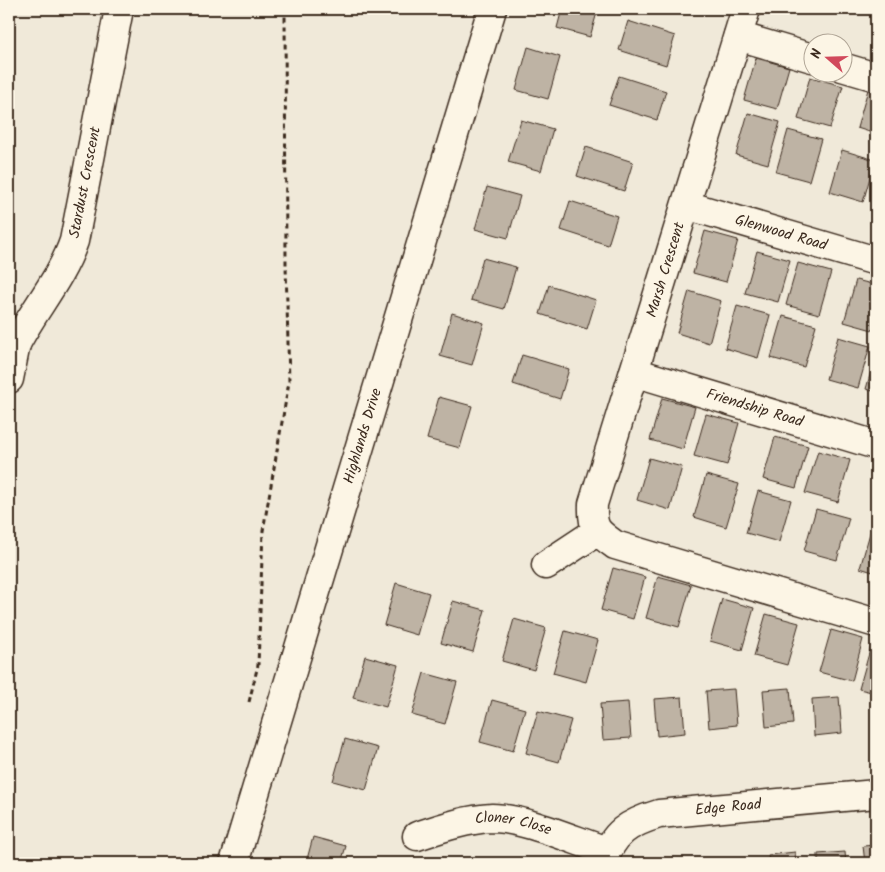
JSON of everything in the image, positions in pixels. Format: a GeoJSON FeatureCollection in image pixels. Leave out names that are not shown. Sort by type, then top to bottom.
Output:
{"type":"FeatureCollection","features":[{"type":"Feature","properties":{"kind":"street","name":"Stardust Crescent"},"geometry":{"type":"LineString","coordinates":[[9,379],[12,342],[65,265],[74,241],[119,9]]}},
{"type":"Feature","properties":{"kind":"street","name":"Highlands Drive"},"geometry":{"type":"LineString","coordinates":[[234,863],[492,9]]}},
{"type":"Feature","properties":{"kind":"street","name":"Marsh Crescent"},"geometry":{"type":"LineString","coordinates":[[596,532],[593,519],[593,504],[746,9]]}},
{"type":"Feature","properties":{"kind":"street"},"geometry":{"type":"LineString","coordinates":[[738,36],[802,55]]}},
{"type":"Feature","properties":{"kind":"street"},"geometry":{"type":"LineString","coordinates":[[852,70],[876,77]]}},
{"type":"Feature","properties":{"kind":"street","name":"Glenwood Road"},"geometry":{"type":"LineString","coordinates":[[686,205],[876,261]]}},
{"type":"Feature","properties":{"kind":"street","name":"Friendship Road"},"geometry":{"type":"LineString","coordinates":[[634,372],[876,445]]}},
{"type":"Feature","properties":{"kind":"street"},"geometry":{"type":"LineString","coordinates":[[546,565],[596,532],[615,545],[876,623]]}},
{"type":"Feature","properties":{"kind":"street","name":"Edge Road"},"geometry":{"type":"LineString","coordinates":[[605,857],[617,834],[634,821],[659,814],[876,794]]}},
{"type":"Feature","properties":{"kind":"street","name":"Cloner Close"},"geometry":{"type":"LineString","coordinates":[[417,836],[457,824],[492,818],[512,820],[605,857]]}},
{"type":"Feature","properties":{"kind":"path"},"geometry":{"type":"LineString","coordinates":[[248,708],[258,665],[263,531],[289,382],[286,255],[285,9]]}},
{"type":"Feature","properties":{"kind":"building"},"geometry":{"type":"Polygon","coordinates":[[[562,9],[598,9],[590,37],[557,28],[562,9]]]}},
{"type":"Feature","properties":{"kind":"building"},"geometry":{"type":"Polygon","coordinates":[[[628,21],[675,36],[666,65],[619,50],[628,21]]]}},
{"type":"Feature","properties":{"kind":"building"},"geometry":{"type":"Polygon","coordinates":[[[528,47],[560,57],[548,99],[516,90],[528,47]]]}},
{"type":"Feature","properties":{"kind":"building"},"geometry":{"type":"Polygon","coordinates":[[[756,58],[789,67],[777,109],[744,100],[756,58]]]}},
{"type":"Feature","properties":{"kind":"building"},"geometry":{"type":"Polygon","coordinates":[[[619,76],[666,91],[657,120],[609,105],[619,76]]]}},
{"type":"Feature","properties":{"kind":"building"},"geometry":{"type":"Polygon","coordinates":[[[809,82],[828,82],[843,86],[830,128],[798,119],[809,82]]]}},
{"type":"Feature","properties":{"kind":"building"},"geometry":{"type":"Polygon","coordinates":[[[869,86],[876,88],[876,134],[857,128],[869,86]]]}},
{"type":"Feature","properties":{"kind":"building"},"geometry":{"type":"Polygon","coordinates":[[[748,113],[780,122],[768,164],[736,155],[748,113]]]}},
{"type":"Feature","properties":{"kind":"building"},"geometry":{"type":"Polygon","coordinates":[[[521,120],[553,129],[541,171],[508,162],[521,120]]]}},
{"type":"Feature","properties":{"kind":"building"},"geometry":{"type":"Polygon","coordinates":[[[788,130],[821,139],[809,181],[776,172],[788,130]]]}},
{"type":"Feature","properties":{"kind":"building"},"geometry":{"type":"Polygon","coordinates":[[[586,147],[633,162],[624,191],[577,176],[586,147]]]}},
{"type":"Feature","properties":{"kind":"building"},"geometry":{"type":"Polygon","coordinates":[[[842,150],[875,160],[863,202],[830,192],[842,150]]]}},
{"type":"Feature","properties":{"kind":"building"},"geometry":{"type":"Polygon","coordinates":[[[487,187],[520,196],[508,238],[475,229],[487,187]]]}},
{"type":"Feature","properties":{"kind":"building"},"geometry":{"type":"Polygon","coordinates":[[[570,201],[617,216],[608,245],[561,230],[570,201]]]}},
{"type":"Feature","properties":{"kind":"building"},"geometry":{"type":"Polygon","coordinates":[[[705,231],[738,240],[726,282],[693,273],[705,231]]]}},
{"type":"Feature","properties":{"kind":"building"},"geometry":{"type":"Polygon","coordinates":[[[757,251],[790,260],[778,302],[745,293],[757,251]]]}},
{"type":"Feature","properties":{"kind":"building"},"geometry":{"type":"Polygon","coordinates":[[[483,258],[516,267],[504,309],[471,300],[483,258]]]}},
{"type":"Feature","properties":{"kind":"building"},"geometry":{"type":"Polygon","coordinates":[[[798,263],[831,272],[819,314],[786,305],[798,263]]]}},
{"type":"Feature","properties":{"kind":"building"},"geometry":{"type":"Polygon","coordinates":[[[856,280],[876,285],[876,331],[844,322],[856,280]]]}},
{"type":"Feature","properties":{"kind":"building"},"geometry":{"type":"Polygon","coordinates":[[[549,285],[596,300],[587,329],[540,314],[549,285]]]}},
{"type":"Feature","properties":{"kind":"building"},"geometry":{"type":"Polygon","coordinates":[[[689,291],[721,301],[709,343],[677,333],[689,291]]]}},
{"type":"Feature","properties":{"kind":"building"},"geometry":{"type":"Polygon","coordinates":[[[737,306],[770,315],[758,358],[725,348],[737,306]]]}},
{"type":"Feature","properties":{"kind":"building"},"geometry":{"type":"Polygon","coordinates":[[[452,313],[484,323],[472,365],[440,356],[452,313]]]}},
{"type":"Feature","properties":{"kind":"building"},"geometry":{"type":"Polygon","coordinates":[[[783,316],[816,325],[804,367],[771,358],[783,316]]]}},
{"type":"Feature","properties":{"kind":"building"},"geometry":{"type":"Polygon","coordinates":[[[838,337],[870,346],[858,388],[826,379],[838,337]]]}},
{"type":"Feature","properties":{"kind":"building"},"geometry":{"type":"Polygon","coordinates":[[[876,354],[876,392],[866,389],[876,354]]]}},
{"type":"Feature","properties":{"kind":"building"},"geometry":{"type":"Polygon","coordinates":[[[522,355],[569,369],[560,399],[513,384],[522,355]]]}},
{"type":"Feature","properties":{"kind":"building"},"geometry":{"type":"Polygon","coordinates":[[[439,397],[472,406],[460,448],[427,439],[439,397]]]}},
{"type":"Feature","properties":{"kind":"building"},"geometry":{"type":"Polygon","coordinates":[[[662,398],[695,407],[683,449],[650,440],[662,398]]]}},
{"type":"Feature","properties":{"kind":"building"},"geometry":{"type":"Polygon","coordinates":[[[706,414],[739,423],[727,465],[694,456],[706,414]]]}},
{"type":"Feature","properties":{"kind":"building"},"geometry":{"type":"Polygon","coordinates":[[[775,437],[808,446],[796,488],[763,479],[775,437]]]}},
{"type":"Feature","properties":{"kind":"building"},"geometry":{"type":"Polygon","coordinates":[[[818,451],[850,460],[838,502],[805,493],[818,451]]]}},
{"type":"Feature","properties":{"kind":"building"},"geometry":{"type":"Polygon","coordinates":[[[649,458],[682,467],[670,510],[637,500],[649,458]]]}},
{"type":"Feature","properties":{"kind":"building"},"geometry":{"type":"Polygon","coordinates":[[[706,475],[739,484],[726,527],[694,517],[706,475]]]}},
{"type":"Feature","properties":{"kind":"building"},"geometry":{"type":"Polygon","coordinates":[[[758,491],[791,500],[779,542],[746,533],[758,491]]]}},
{"type":"Feature","properties":{"kind":"building"},"geometry":{"type":"Polygon","coordinates":[[[816,509],[849,518],[837,560],[804,551],[816,509]]]}},
{"type":"Feature","properties":{"kind":"building"},"geometry":{"type":"Polygon","coordinates":[[[872,526],[876,528],[876,573],[860,568],[872,526]]]}},
{"type":"Feature","properties":{"kind":"building"},"geometry":{"type":"Polygon","coordinates":[[[613,568],[645,577],[633,619],[601,610],[613,568]]]}},
{"type":"Feature","properties":{"kind":"building"},"geometry":{"type":"Polygon","coordinates":[[[658,576],[691,585],[679,627],[646,618],[658,576]]]}},
{"type":"Feature","properties":{"kind":"building"},"geometry":{"type":"Polygon","coordinates":[[[396,583],[429,593],[417,635],[384,625],[396,583]]]}},
{"type":"Feature","properties":{"kind":"building"},"geometry":{"type":"Polygon","coordinates":[[[722,599],[754,608],[742,650],[710,641],[722,599]]]}},
{"type":"Feature","properties":{"kind":"building"},"geometry":{"type":"Polygon","coordinates":[[[453,601],[485,610],[473,652],[441,643],[453,601]]]}},
{"type":"Feature","properties":{"kind":"building"},"geometry":{"type":"Polygon","coordinates":[[[766,614],[799,623],[787,665],[754,656],[766,614]]]}},
{"type":"Feature","properties":{"kind":"building"},"geometry":{"type":"Polygon","coordinates":[[[514,619],[546,628],[534,670],[502,661],[514,619]]]}},
{"type":"Feature","properties":{"kind":"building"},"geometry":{"type":"Polygon","coordinates":[[[831,630],[863,639],[852,681],[819,672],[831,630]]]}},
{"type":"Feature","properties":{"kind":"building"},"geometry":{"type":"Polygon","coordinates":[[[565,631],[598,640],[586,682],[553,673],[565,631]]]}},
{"type":"Feature","properties":{"kind":"building"},"geometry":{"type":"Polygon","coordinates":[[[871,646],[876,648],[876,693],[859,689],[871,646]]]}},
{"type":"Feature","properties":{"kind":"building"},"geometry":{"type":"Polygon","coordinates":[[[365,656],[398,665],[386,707],[353,698],[365,656]]]}},
{"type":"Feature","properties":{"kind":"building"},"geometry":{"type":"Polygon","coordinates":[[[424,673],[457,682],[445,724],[412,715],[424,673]]]}},
{"type":"Feature","properties":{"kind":"building"},"geometry":{"type":"Polygon","coordinates":[[[790,688],[793,724],[766,727],[763,690],[790,688]]]}},
{"type":"Feature","properties":{"kind":"building"},"geometry":{"type":"Polygon","coordinates":[[[734,689],[737,725],[709,728],[706,691],[734,689]]]}},
{"type":"Feature","properties":{"kind":"building"},"geometry":{"type":"Polygon","coordinates":[[[682,697],[685,733],[657,736],[654,699],[682,697]]]}},
{"type":"Feature","properties":{"kind":"building"},"geometry":{"type":"Polygon","coordinates":[[[839,697],[842,733],[814,736],[812,699],[839,697]]]}},
{"type":"Feature","properties":{"kind":"building"},"geometry":{"type":"Polygon","coordinates":[[[492,700],[525,709],[513,751],[480,742],[492,700]]]}},
{"type":"Feature","properties":{"kind":"building"},"geometry":{"type":"Polygon","coordinates":[[[628,702],[631,738],[603,740],[600,704],[628,702]]]}},
{"type":"Feature","properties":{"kind":"building"},"geometry":{"type":"Polygon","coordinates":[[[538,711],[571,720],[559,762],[526,753],[538,711]]]}},
{"type":"Feature","properties":{"kind":"building"},"geometry":{"type":"Polygon","coordinates":[[[345,739],[378,748],[366,790],[333,781],[345,739]]]}},
{"type":"Feature","properties":{"kind":"building"},"geometry":{"type":"Polygon","coordinates":[[[313,837],[346,846],[341,863],[306,863],[313,837]]]}},
{"type":"Feature","properties":{"kind":"building"},"geometry":{"type":"Polygon","coordinates":[[[876,845],[876,863],[865,863],[863,846],[876,845]]]}},
{"type":"Feature","properties":{"kind":"building"},"geometry":{"type":"Polygon","coordinates":[[[795,852],[796,863],[769,863],[768,855],[795,852]]]}},
{"type":"Feature","properties":{"kind":"building"},"geometry":{"type":"Polygon","coordinates":[[[845,852],[846,863],[818,863],[818,854],[845,852]]]}}]}
